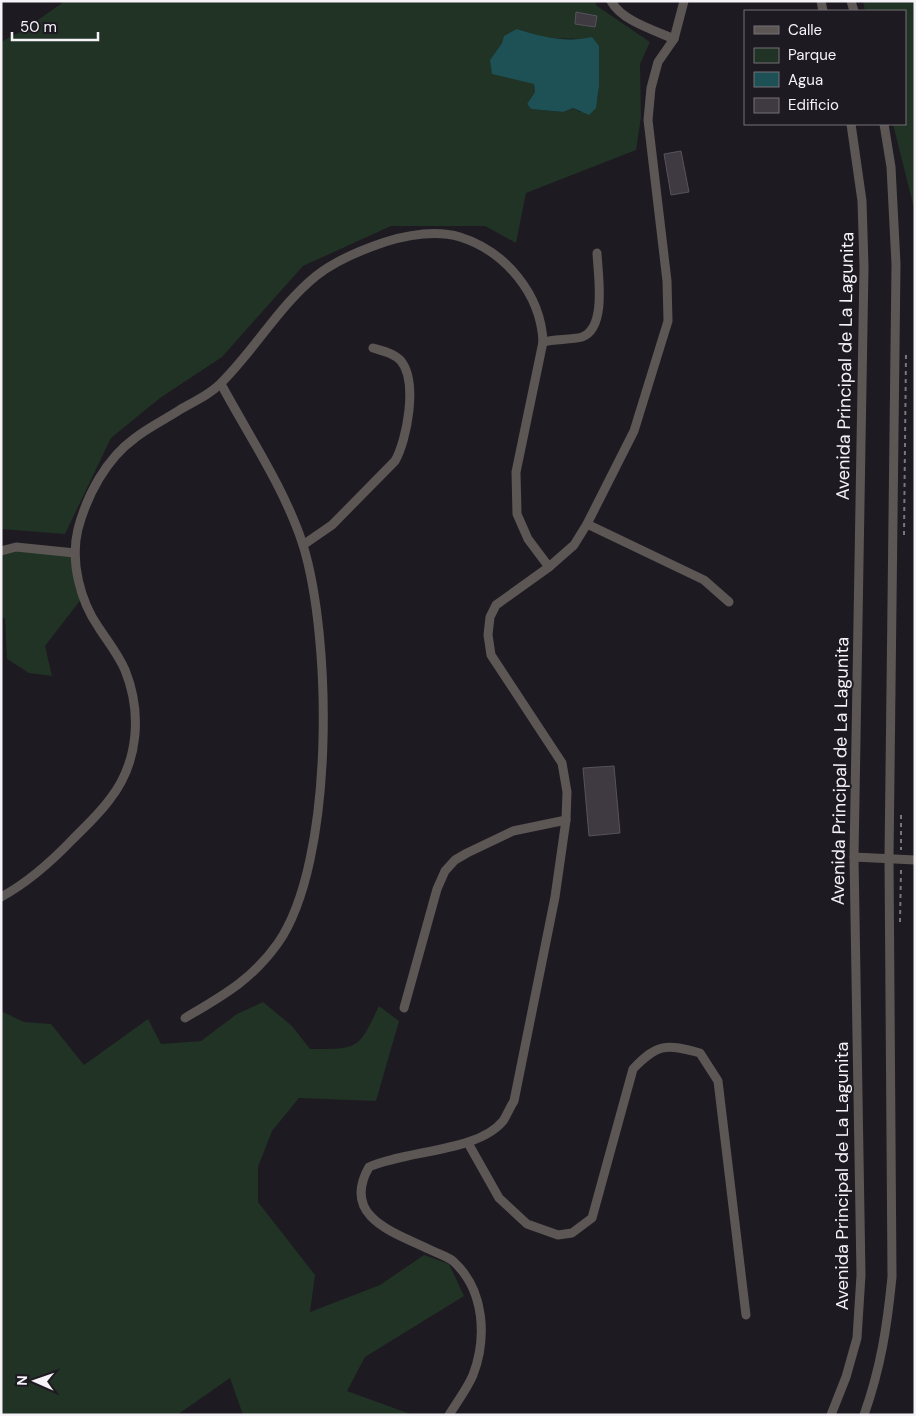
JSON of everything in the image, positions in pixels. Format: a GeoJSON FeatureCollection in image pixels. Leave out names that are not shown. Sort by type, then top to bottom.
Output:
{"type":"FeatureCollection","features":[{"type":"Feature","properties":{"kind":"street"},"geometry":{"type":"LineString","coordinates":[[611,1],[615,9],[628,17],[674,39]]}},
{"type":"Feature","properties":{"kind":"street"},"geometry":{"type":"LineString","coordinates":[[449,1415],[473,1376],[480,1346],[482,1325],[475,1293],[468,1279],[453,1260],[394,1232],[365,1212],[360,1202],[359,1190],[369,1167],[386,1159],[468,1143],[490,1132],[503,1122],[514,1100],[555,897],[566,820],[567,792],[562,763],[498,669],[491,655],[488,635],[490,617],[496,605],[549,567],[574,545],[587,524],[634,431],[668,321],[667,281],[648,120],[650,88],[658,62],[674,39],[684,1]]}},
{"type":"Feature","properties":{"kind":"street","name":"Avenida Principal de La Lagunita"},"geometry":{"type":"LineString","coordinates":[[831,1415],[846,1377],[857,1338],[861,1275],[854,856],[864,267],[862,201],[851,125]]}},
{"type":"Feature","properties":{"kind":"street"},"geometry":{"type":"LineString","coordinates":[[864,1415],[885,1341],[892,1277],[889,858],[896,264],[891,167],[884,125]]}},
{"type":"Feature","properties":{"kind":"street"},"geometry":{"type":"LineString","coordinates":[[1,897],[23,885],[51,861],[111,798],[121,781],[136,738],[136,716],[132,692],[122,664],[96,626],[85,601],[78,577],[74,553],[78,530],[89,500],[106,468],[119,452],[136,437],[221,384],[303,287],[317,274],[342,259],[400,237],[452,235],[466,239],[498,258],[525,284],[532,295],[542,326],[543,342],[516,472],[517,514],[528,539],[549,567]]}},
{"type":"Feature","properties":{"kind":"street"},"geometry":{"type":"LineString","coordinates":[[543,342],[580,338],[594,327],[598,316],[597,253]]}},
{"type":"Feature","properties":{"kind":"street"},"geometry":{"type":"LineString","coordinates":[[303,545],[332,525],[395,461],[402,450],[409,409],[407,374],[401,362],[392,353],[373,348]]}},
{"type":"Feature","properties":{"kind":"street"},"geometry":{"type":"LineString","coordinates":[[185,1018],[226,993],[255,972],[283,934],[303,892],[312,849],[322,766],[320,634],[316,604],[303,545],[280,490],[221,384]]}},
{"type":"Feature","properties":{"kind":"street"},"geometry":{"type":"LineString","coordinates":[[587,524],[704,580],[716,588],[729,602]]}},
{"type":"Feature","properties":{"kind":"street"},"geometry":{"type":"LineString","coordinates":[[1,551],[16,547],[74,553]]}},
{"type":"Feature","properties":{"kind":"street"},"geometry":{"type":"LineString","coordinates":[[404,1008],[437,889],[445,871],[455,860],[513,831],[566,820]]}},
{"type":"Feature","properties":{"kind":"street"},"geometry":{"type":"LineString","coordinates":[[854,856],[915,860]]}},
{"type":"Feature","properties":{"kind":"street"},"geometry":{"type":"LineString","coordinates":[[468,1143],[499,1198],[527,1224],[558,1235],[572,1233],[592,1218],[633,1069],[651,1051],[676,1046],[700,1053],[718,1081],[746,1315]]}},
{"type":"Feature","properties":{"kind":"green space"},"geometry":{"type":"Polygon","coordinates":[[[65,1],[595,1],[597,6],[650,42],[640,64],[641,117],[636,150],[526,193],[516,243],[485,226],[391,226],[303,266],[222,357],[160,398],[111,438],[65,534],[1,529],[1,42],[22,31],[65,1]],[[517,29],[502,43],[490,60],[534,84],[535,92],[527,104],[531,109],[563,112],[573,108],[580,112],[598,98],[599,46],[583,39],[546,38],[517,29]]]}},
{"type":"Feature","properties":{"kind":"green space"},"geometry":{"type":"Polygon","coordinates":[[[863,1],[915,1],[915,212],[893,125],[906,125],[906,10],[865,10],[863,1]]]}},
{"type":"Feature","properties":{"kind":"green space"},"geometry":{"type":"Polygon","coordinates":[[[4,550],[77,555],[82,598],[45,646],[52,676],[29,673],[7,659],[5,619],[1,616],[1,553],[4,550]]]}},
{"type":"Feature","properties":{"kind":"green space"},"geometry":{"type":"Polygon","coordinates":[[[263,1002],[292,1026],[310,1049],[348,1047],[355,1044],[361,1039],[379,1006],[399,1021],[376,1101],[299,1098],[272,1131],[258,1167],[258,1202],[315,1275],[310,1312],[380,1285],[424,1255],[449,1264],[464,1296],[365,1357],[347,1391],[413,1415],[243,1415],[230,1378],[177,1415],[1,1415],[1,1011],[24,1022],[51,1024],[84,1065],[148,1019],[161,1044],[201,1041],[237,1014],[263,1002]]]}},
{"type":"Feature","properties":{"kind":"water"},"geometry":{"type":"Polygon","coordinates":[[[517,29],[554,38],[583,39],[592,37],[599,46],[599,86],[596,108],[589,115],[573,108],[563,112],[531,109],[527,104],[535,92],[534,84],[492,74],[490,60],[502,43],[504,36],[517,29]]]}},
{"type":"Feature","properties":{"kind":"building"},"geometry":{"type":"Polygon","coordinates":[[[576,12],[597,16],[595,27],[575,24],[576,12]]]}},
{"type":"Feature","properties":{"kind":"building"},"geometry":{"type":"Polygon","coordinates":[[[681,151],[689,192],[671,195],[664,154],[681,151]]]}},
{"type":"Feature","properties":{"kind":"building"},"geometry":{"type":"Polygon","coordinates":[[[614,766],[620,833],[589,836],[583,768],[614,766]]]}}]}
